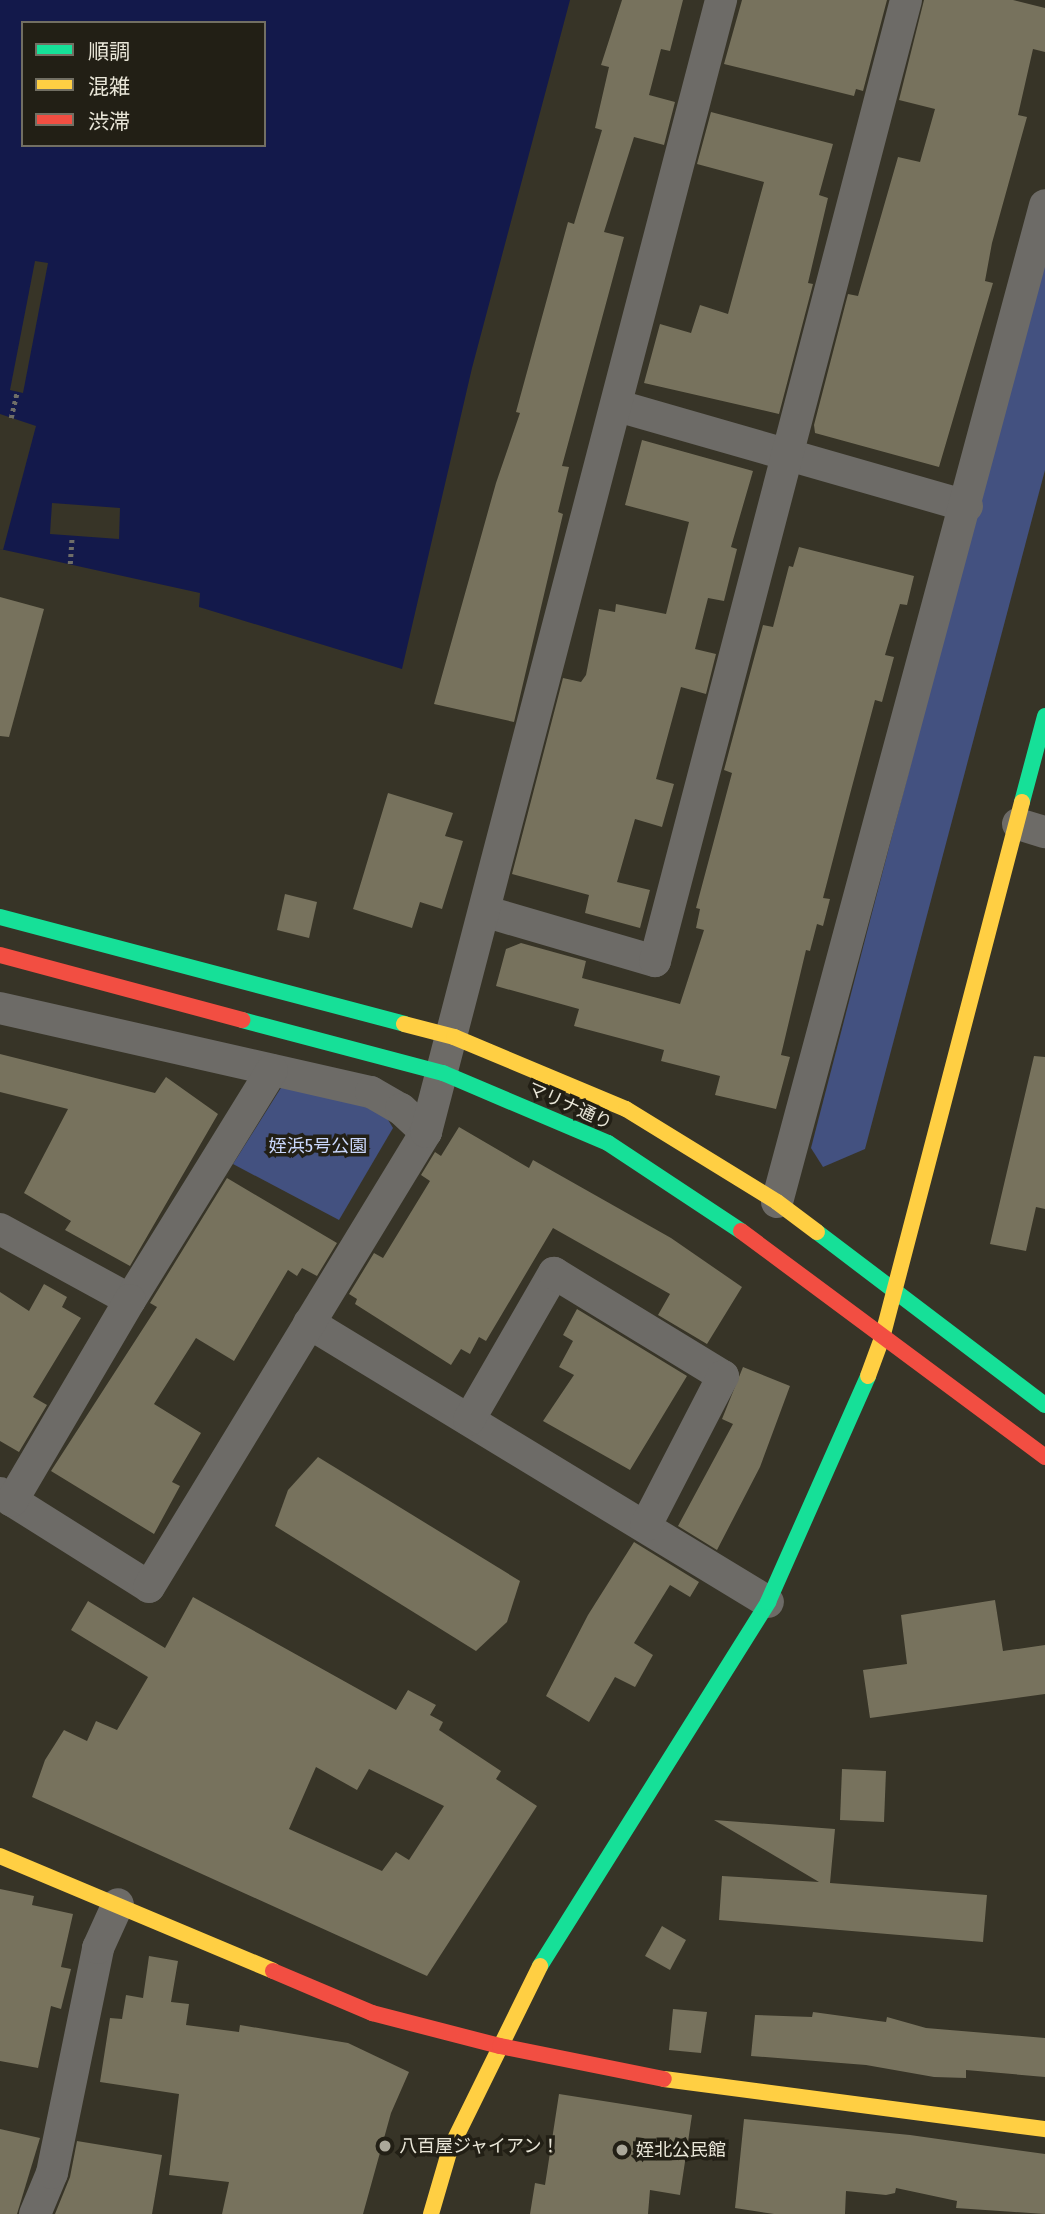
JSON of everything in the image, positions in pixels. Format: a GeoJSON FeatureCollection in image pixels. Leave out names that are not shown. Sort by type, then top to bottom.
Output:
{"type":"FeatureCollection","features":[{"type":"Feature","properties":{"kind":"street"},"geometry":{"type":"LineString","coordinates":[[272,1070],[6,1497],[149,1587],[426,1132],[487,912],[721,0]]}},
{"type":"Feature","properties":{"kind":"street"},"geometry":{"type":"LineString","coordinates":[[487,912],[655,961],[906,0]]}},
{"type":"Feature","properties":{"kind":"street"},"geometry":{"type":"LineString","coordinates":[[777,1202],[967,506],[1045,205]]}},
{"type":"Feature","properties":{"kind":"street"},"geometry":{"type":"LineString","coordinates":[[618,406],[967,506]]}},
{"type":"Feature","properties":{"kind":"street"},"geometry":{"type":"LineString","coordinates":[[431,2214],[450,2149],[531,1981],[768,1602],[882,1338],[1031,828],[1045,716]]}},
{"type":"Feature","properties":{"kind":"street","name":"マリナ通り"},"geometry":{"type":"LineString","coordinates":[[0,917],[454,1037],[626,1109],[777,1202],[1045,1405]]}},
{"type":"Feature","properties":{"kind":"street","name":"マリナ通り"},"geometry":{"type":"LineString","coordinates":[[0,955],[443,1073],[608,1143],[753,1239],[882,1338],[963,1393],[1045,1457]]}},
{"type":"Feature","properties":{"kind":"street"},"geometry":{"type":"LineString","coordinates":[[0,1008],[371,1092],[401,1109],[426,1132]]}},
{"type":"Feature","properties":{"kind":"street"},"geometry":{"type":"LineString","coordinates":[[0,1229],[130,1300]]}},
{"type":"Feature","properties":{"kind":"street"},"geometry":{"type":"LineString","coordinates":[[469,1420],[554,1273],[723,1376],[646,1525]]}},
{"type":"Feature","properties":{"kind":"street"},"geometry":{"type":"LineString","coordinates":[[309,1323],[646,1525],[768,1602]]}},
{"type":"Feature","properties":{"kind":"street"},"geometry":{"type":"LineString","coordinates":[[0,1856],[372,2013],[500,2046],[716,2089],[1045,2129]]}},
{"type":"Feature","properties":{"kind":"street"},"geometry":{"type":"LineString","coordinates":[[35,2214],[52,2173],[98,1948],[118,1904]]}},
{"type":"Feature","properties":{"kind":"path"},"geometry":{"type":"LineString","coordinates":[[11,418],[17,392]]}},
{"type":"Feature","properties":{"kind":"path"},"geometry":{"type":"LineString","coordinates":[[70,564],[72,536]]}},
{"type":"Feature","properties":{"kind":"green space"},"geometry":{"type":"Polygon","coordinates":[[[1045,246],[1045,470],[865,1149],[823,1167],[811,1148],[1045,246]]]}},
{"type":"Feature","properties":{"kind":"green space","name":"姪浜5号公園"},"geometry":{"type":"Polygon","coordinates":[[[284,1083],[379,1105],[393,1128],[339,1220],[233,1164],[284,1083]]]}},
{"type":"Feature","properties":{"kind":"shaded area"},"geometry":{"type":"Polygon","coordinates":[[[0,0],[570,0],[472,368],[402,669],[199,607],[200,593],[0,549],[0,0]]]}},
{"type":"Feature","properties":{"kind":"pier"},"geometry":{"type":"Polygon","coordinates":[[[35,261],[48,263],[23,393],[10,390],[35,261]]]}},
{"type":"Feature","properties":{"kind":"pier"},"geometry":{"type":"Polygon","coordinates":[[[0,414],[36,426],[3,550],[0,549],[0,414]]]}},
{"type":"Feature","properties":{"kind":"pier"},"geometry":{"type":"Polygon","coordinates":[[[52,503],[120,508],[119,539],[50,534],[52,503]]]}},
{"type":"Feature","properties":{"kind":"building"},"geometry":{"type":"Polygon","coordinates":[[[622,0],[683,0],[670,51],[661,49],[649,95],[675,102],[664,145],[634,137],[604,232],[624,237],[562,466],[569,467],[558,512],[563,514],[514,722],[434,704],[496,483],[520,413],[516,412],[568,222],[574,224],[602,130],[595,128],[609,67],[601,65],[622,0]]]}},
{"type":"Feature","properties":{"kind":"building"},"geometry":{"type":"Polygon","coordinates":[[[742,0],[887,0],[863,91],[856,89],[854,96],[724,64],[742,0]]]}},
{"type":"Feature","properties":{"kind":"building"},"geometry":{"type":"Polygon","coordinates":[[[924,0],[1013,0],[1045,8],[1045,52],[1033,49],[1018,115],[1027,117],[992,243],[985,281],[993,283],[939,467],[815,433],[814,425],[848,294],[858,296],[898,157],[920,162],[935,109],[899,100],[924,0]]]}},
{"type":"Feature","properties":{"kind":"building"},"geometry":{"type":"Polygon","coordinates":[[[711,112],[833,144],[819,195],[828,198],[808,283],[813,284],[779,414],[644,383],[660,324],[691,333],[700,305],[728,314],[764,182],[697,164],[711,112]]]}},
{"type":"Feature","properties":{"kind":"building"},"geometry":{"type":"Polygon","coordinates":[[[642,440],[753,471],[731,547],[737,549],[724,601],[708,598],[695,649],[716,654],[706,694],[681,687],[656,779],[674,784],[662,827],[635,819],[617,882],[650,890],[640,928],[585,913],[589,895],[512,874],[563,678],[581,682],[586,675],[599,609],[615,612],[616,604],[666,614],[689,522],[625,505],[642,440]]]}},
{"type":"Feature","properties":{"kind":"building"},"geometry":{"type":"Polygon","coordinates":[[[799,547],[914,576],[907,605],[900,604],[885,655],[894,657],[882,702],[875,700],[849,798],[823,898],[830,899],[823,926],[817,924],[810,951],[806,950],[781,1055],[790,1057],[776,1109],[715,1095],[720,1076],[661,1061],[664,1050],[574,1026],[579,1009],[496,986],[506,949],[521,943],[586,961],[582,978],[680,1004],[704,930],[696,928],[700,909],[696,908],[732,773],[724,770],[763,625],[773,627],[789,566],[793,567],[799,547]]]}},
{"type":"Feature","properties":{"kind":"building"},"geometry":{"type":"Polygon","coordinates":[[[0,597],[44,609],[9,737],[0,736],[0,597]]]}},
{"type":"Feature","properties":{"kind":"building"},"geometry":{"type":"Polygon","coordinates":[[[388,793],[453,813],[445,836],[463,841],[442,909],[420,902],[412,928],[353,909],[388,793]]]}},
{"type":"Feature","properties":{"kind":"building"},"geometry":{"type":"Polygon","coordinates":[[[285,894],[317,902],[309,938],[277,930],[285,894]]]}},
{"type":"Feature","properties":{"kind":"building"},"geometry":{"type":"Polygon","coordinates":[[[0,1054],[155,1093],[166,1077],[218,1114],[130,1266],[65,1230],[71,1221],[24,1193],[68,1109],[0,1092],[0,1054]]]}},
{"type":"Feature","properties":{"kind":"building"},"geometry":{"type":"Polygon","coordinates":[[[1034,1056],[1045,1057],[1045,1209],[1036,1207],[1026,1251],[990,1244],[1034,1056]]]}},
{"type":"Feature","properties":{"kind":"building"},"geometry":{"type":"Polygon","coordinates":[[[459,1127],[529,1168],[533,1160],[671,1238],[742,1287],[707,1344],[658,1315],[670,1294],[553,1228],[486,1341],[479,1337],[470,1354],[461,1349],[451,1365],[355,1304],[357,1299],[349,1294],[374,1253],[383,1258],[430,1181],[421,1175],[435,1152],[441,1156],[459,1127]]]}},
{"type":"Feature","properties":{"kind":"building"},"geometry":{"type":"Polygon","coordinates":[[[227,1178],[337,1243],[317,1276],[302,1268],[297,1276],[288,1270],[234,1361],[196,1338],[154,1404],[201,1433],[172,1482],[180,1486],[154,1534],[51,1471],[157,1307],[150,1303],[227,1178]]]}},
{"type":"Feature","properties":{"kind":"building"},"geometry":{"type":"Polygon","coordinates":[[[44,1284],[67,1297],[62,1307],[81,1318],[33,1397],[47,1405],[19,1452],[0,1441],[0,1292],[29,1311],[44,1284]]]}},
{"type":"Feature","properties":{"kind":"building"},"geometry":{"type":"Polygon","coordinates":[[[577,1309],[687,1376],[630,1470],[543,1421],[574,1375],[559,1367],[573,1341],[563,1335],[577,1309]]]}},
{"type":"Feature","properties":{"kind":"building"},"geometry":{"type":"Polygon","coordinates":[[[743,1367],[790,1386],[760,1467],[717,1550],[678,1526],[733,1424],[722,1419],[743,1367]]]}},
{"type":"Feature","properties":{"kind":"building"},"geometry":{"type":"Polygon","coordinates":[[[318,1457],[520,1581],[507,1622],[476,1651],[275,1526],[288,1490],[318,1457]]]}},
{"type":"Feature","properties":{"kind":"building"},"geometry":{"type":"Polygon","coordinates":[[[634,1542],[699,1582],[690,1597],[670,1585],[634,1643],[653,1655],[635,1687],[615,1677],[589,1722],[546,1696],[588,1615],[634,1542]]]}},
{"type":"Feature","properties":{"kind":"building"},"geometry":{"type":"Polygon","coordinates":[[[193,1597],[396,1710],[408,1690],[436,1705],[430,1715],[443,1722],[439,1730],[501,1771],[496,1779],[537,1806],[427,1976],[32,1797],[45,1760],[64,1730],[87,1741],[96,1721],[117,1730],[148,1677],[71,1630],[88,1601],[165,1648],[193,1597]],[[316,1767],[289,1829],[382,1871],[396,1852],[409,1860],[444,1806],[369,1769],[357,1790],[316,1767]]]}},
{"type":"Feature","properties":{"kind":"building"},"geometry":{"type":"Polygon","coordinates":[[[995,1600],[1003,1651],[1045,1645],[1045,1694],[870,1718],[863,1670],[907,1664],[901,1615],[995,1600]]]}},
{"type":"Feature","properties":{"kind":"building"},"geometry":{"type":"Polygon","coordinates":[[[842,1769],[886,1771],[884,1822],[840,1820],[842,1769]]]}},
{"type":"Feature","properties":{"kind":"building"},"geometry":{"type":"Polygon","coordinates":[[[714,1820],[835,1829],[830,1883],[987,1895],[983,1942],[719,1920],[722,1876],[819,1882],[714,1820]]]}},
{"type":"Feature","properties":{"kind":"building"},"geometry":{"type":"Polygon","coordinates":[[[0,1889],[34,1896],[32,1905],[73,1914],[61,1967],[71,1969],[61,2009],[51,2006],[38,2068],[0,2061],[0,1889]]]}},
{"type":"Feature","properties":{"kind":"building"},"geometry":{"type":"Polygon","coordinates":[[[662,1926],[686,1940],[670,1970],[645,1956],[662,1926]]]}},
{"type":"Feature","properties":{"kind":"building"},"geometry":{"type":"Polygon","coordinates":[[[149,1956],[178,1961],[171,2002],[189,2004],[186,2025],[239,2032],[240,2025],[348,2043],[409,2072],[391,2113],[363,2214],[222,2214],[229,2182],[169,2175],[179,2094],[100,2082],[110,2018],[122,2019],[126,1995],[143,1998],[149,1956]]]}},
{"type":"Feature","properties":{"kind":"building"},"geometry":{"type":"Polygon","coordinates":[[[673,2009],[707,2012],[701,2053],[669,2050],[673,2009]]]}},
{"type":"Feature","properties":{"kind":"building"},"geometry":{"type":"Polygon","coordinates":[[[813,2012],[886,2022],[887,2017],[926,2028],[1045,2038],[1045,2077],[966,2070],[966,2078],[934,2077],[866,2065],[751,2056],[755,2015],[812,2017],[813,2012]]]}},
{"type":"Feature","properties":{"kind":"building","name":"姪北公民館"},"geometry":{"type":"Polygon","coordinates":[[[559,2094],[692,2115],[680,2195],[650,2190],[648,2214],[530,2214],[535,2183],[545,2185],[559,2094]]]}},
{"type":"Feature","properties":{"kind":"building"},"geometry":{"type":"Polygon","coordinates":[[[744,2119],[910,2135],[1045,2154],[1045,2214],[956,2208],[957,2201],[896,2188],[895,2193],[886,2195],[846,2191],[845,2214],[774,2214],[735,2208],[744,2119]]]}},
{"type":"Feature","properties":{"kind":"building"},"geometry":{"type":"Polygon","coordinates":[[[0,2129],[40,2138],[17,2214],[0,2214],[0,2129]]]}},
{"type":"Feature","properties":{"kind":"building"},"geometry":{"type":"Polygon","coordinates":[[[77,2141],[162,2155],[152,2214],[55,2214],[70,2177],[77,2141]]]}},
{"type":"Feature","properties":{"kind":"traffic: fast"},"geometry":{"type":"LineString","coordinates":[[1022,802],[1045,716]]}},
{"type":"Feature","properties":{"kind":"traffic: fast"},"geometry":{"type":"LineString","coordinates":[[0,917],[404,1024]]}},
{"type":"Feature","properties":{"kind":"traffic: fast"},"geometry":{"type":"LineString","coordinates":[[242,1020],[443,1073],[608,1143],[741,1231]]}},
{"type":"Feature","properties":{"kind":"traffic: fast"},"geometry":{"type":"LineString","coordinates":[[817,1232],[1045,1405]]}},
{"type":"Feature","properties":{"kind":"traffic: fast"},"geometry":{"type":"LineString","coordinates":[[540,1966],[768,1602],[868,1376]]}},
{"type":"Feature","properties":{"kind":"traffic: slow"},"geometry":{"type":"LineString","coordinates":[[868,1376],[882,1338],[1022,802]]}},
{"type":"Feature","properties":{"kind":"traffic: slow"},"geometry":{"type":"LineString","coordinates":[[404,1024],[454,1037],[626,1109],[777,1202],[817,1232]]}},
{"type":"Feature","properties":{"kind":"traffic: slow"},"geometry":{"type":"LineString","coordinates":[[0,1856],[273,1971]]}},
{"type":"Feature","properties":{"kind":"traffic: slow"},"geometry":{"type":"LineString","coordinates":[[431,2214],[450,2149],[540,1966]]}},
{"type":"Feature","properties":{"kind":"traffic: slow"},"geometry":{"type":"LineString","coordinates":[[664,2079],[1045,2129]]}},
{"type":"Feature","properties":{"kind":"traffic: jam"},"geometry":{"type":"LineString","coordinates":[[0,955],[242,1020]]}},
{"type":"Feature","properties":{"kind":"traffic: jam"},"geometry":{"type":"LineString","coordinates":[[741,1231],[1045,1457]]}},
{"type":"Feature","properties":{"kind":"traffic: jam"},"geometry":{"type":"LineString","coordinates":[[273,1971],[372,2013],[500,2046],[664,2079]]}},
{"type":"Feature","properties":{"kind":"place","name":"八百屋ジャイアン！"},"geometry":{"type":"Point","coordinates":[385,2146]}},
{"type":"Feature","properties":{"kind":"place","name":"姪北公民館"},"geometry":{"type":"Point","coordinates":[622,2150]}}]}
